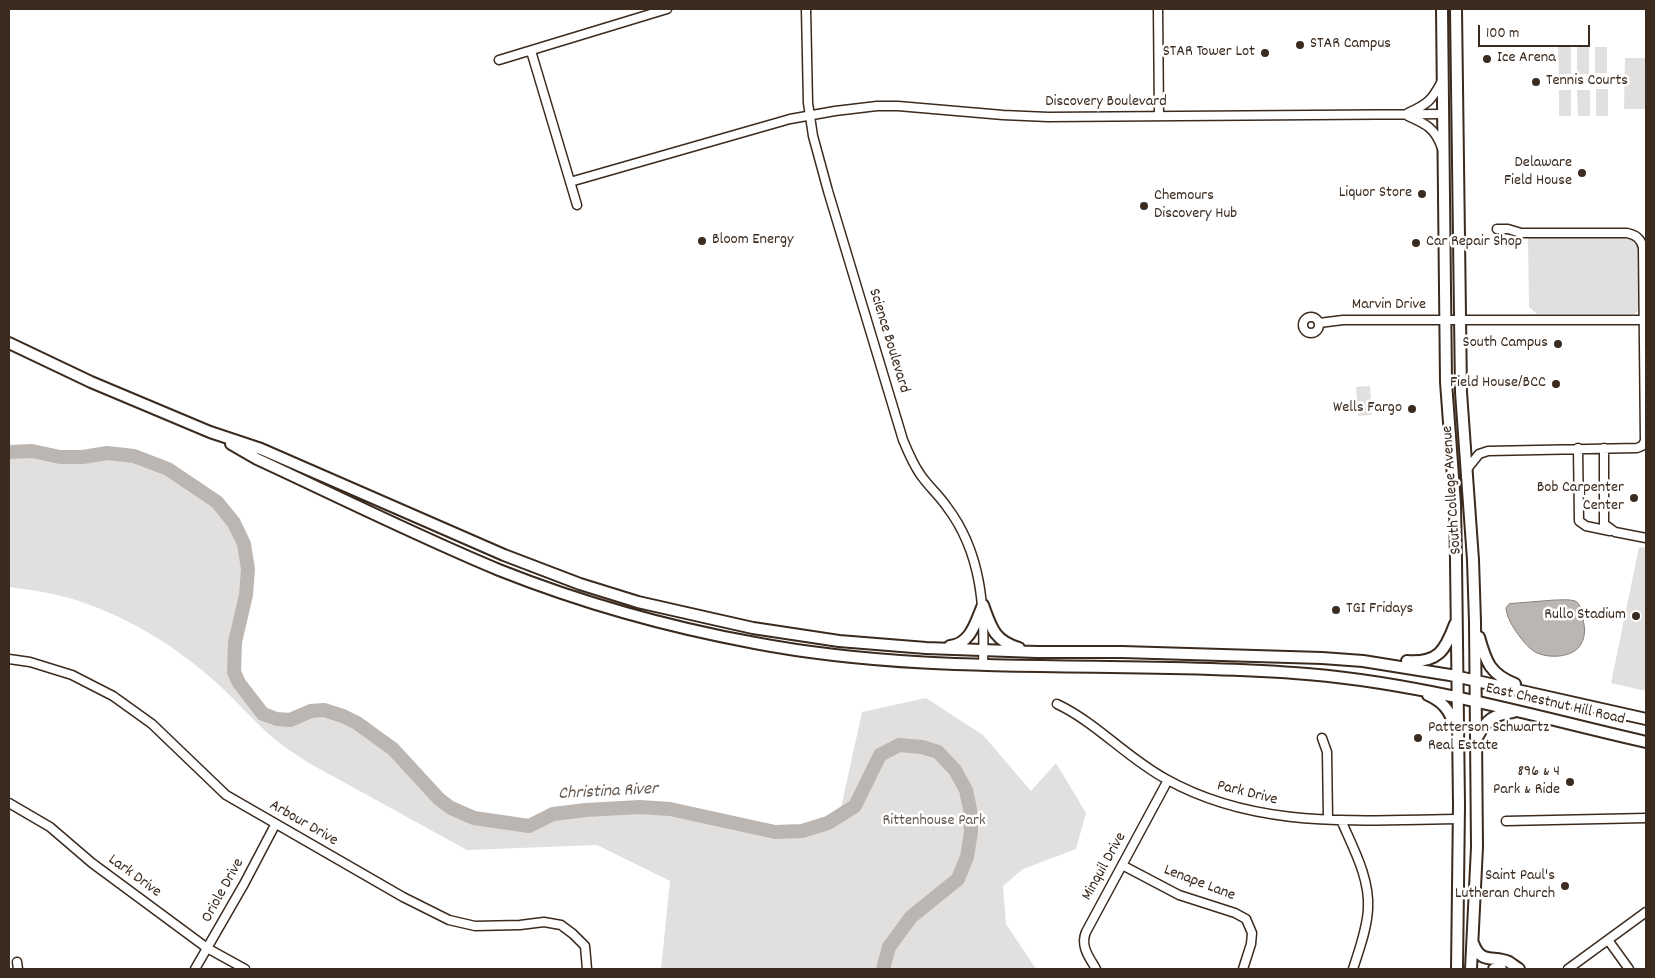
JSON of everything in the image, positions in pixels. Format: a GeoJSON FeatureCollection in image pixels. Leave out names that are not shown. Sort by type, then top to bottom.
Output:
{"type":"FeatureCollection","features":[{"type":"Feature","properties":{"kind":"main road","name":"South College Avenue"},"geometry":{"type":"LineString","coordinates":[[1442,9],[1447,396],[1455,519],[1457,618],[1457,969]]}},
{"type":"Feature","properties":{"kind":"main road","name":"South College Avenue"},"geometry":{"type":"LineString","coordinates":[[1456,9],[1461,392],[1473,560],[1477,740],[1477,847],[1471,969]]}},
{"type":"Feature","properties":{"kind":"main road"},"geometry":{"type":"LineString","coordinates":[[9,343],[92,382],[210,432],[261,449],[504,555],[580,584],[626,598],[721,621],[794,635],[839,641],[926,648],[1421,662],[1437,656],[1447,645],[1457,618]]}},
{"type":"Feature","properties":{"kind":"main road"},"geometry":{"type":"LineString","coordinates":[[210,432],[257,458],[498,569],[611,609],[684,628],[789,649],[878,659],[983,665],[1290,672],[1359,679],[1412,688],[1441,701],[1451,714],[1458,742]]}},
{"type":"Feature","properties":{"kind":"main road"},"geometry":{"type":"LineString","coordinates":[[926,648],[956,645],[966,640],[983,605]]}},
{"type":"Feature","properties":{"kind":"main road"},"geometry":{"type":"LineString","coordinates":[[983,605],[996,637],[1005,643],[1037,652]]}},
{"type":"Feature","properties":{"kind":"main road"},"geometry":{"type":"LineString","coordinates":[[1475,622],[1485,658],[1491,668],[1506,680],[1541,695]]}},
{"type":"Feature","properties":{"kind":"main road","name":"East Chestnut Hill Road"},"geometry":{"type":"LineString","coordinates":[[1363,661],[1457,676],[1646,719]]}},
{"type":"Feature","properties":{"kind":"main road","name":"East Chestnut Hill Road"},"geometry":{"type":"LineString","coordinates":[[1412,688],[1646,742]]}},
{"type":"Feature","properties":{"kind":"main road"},"geometry":{"type":"LineString","coordinates":[[1477,740],[1483,727],[1493,716],[1517,712]]}},
{"type":"Feature","properties":{"kind":"main road"},"geometry":{"type":"LineString","coordinates":[[1472,940],[1478,954],[1484,958],[1509,962],[1519,969]]}},
{"type":"Feature","properties":{"kind":"main road"},"geometry":{"type":"LineString","coordinates":[[1494,969],[1501,969]]}},
{"type":"Feature","properties":{"kind":"street"},"geometry":{"type":"LineString","coordinates":[[498,60],[667,9]]}},
{"type":"Feature","properties":{"kind":"street","name":"Science Boulevard"},"geometry":{"type":"LineString","coordinates":[[806,9],[809,115],[828,191],[903,440],[919,472],[947,507],[968,541],[978,573],[983,605],[983,665]]}},
{"type":"Feature","properties":{"kind":"street"},"geometry":{"type":"LineString","coordinates":[[1158,9],[1159,116]]}},
{"type":"Feature","properties":{"kind":"street"},"geometry":{"type":"LineString","coordinates":[[530,51],[577,205]]}},
{"type":"Feature","properties":{"kind":"street","name":"Discovery Boulevard"},"geometry":{"type":"LineString","coordinates":[[1404,114],[1429,102],[1436,93],[1443,78]]}},
{"type":"Feature","properties":{"kind":"street","name":"Discovery Boulevard"},"geometry":{"type":"LineString","coordinates":[[570,182],[790,119],[877,106],[1025,116],[1444,114]]}},
{"type":"Feature","properties":{"kind":"street","name":"Discovery Boulevard"},"geometry":{"type":"LineString","coordinates":[[1404,114],[1430,127],[1438,138],[1444,154]]}},
{"type":"Feature","properties":{"kind":"street"},"geometry":{"type":"LineString","coordinates":[[1467,469],[1479,454],[1488,451],[1636,448],[1642,446],[1645,441],[1643,247],[1638,237],[1627,233],[1521,233],[1497,228]]}},
{"type":"Feature","properties":{"kind":"street","name":"Marvin Drive"},"geometry":{"type":"LineString","coordinates":[[1319,323],[1343,320],[1643,320]]}},
{"type":"Feature","properties":{"kind":"street"},"geometry":{"type":"LineString","coordinates":[[1578,448],[1579,521],[1586,526],[1646,538]]}},
{"type":"Feature","properties":{"kind":"street"},"geometry":{"type":"LineString","coordinates":[[1604,448],[1604,524],[1615,532]]}},
{"type":"Feature","properties":{"kind":"street","name":"Arbour Drive"},"geometry":{"type":"LineString","coordinates":[[9,659],[30,662],[72,675],[113,696],[152,724],[226,795],[403,897],[449,920],[475,926],[520,925],[544,922],[561,926],[574,934],[585,946],[587,969]]}},
{"type":"Feature","properties":{"kind":"street","name":"Park Drive"},"geometry":{"type":"LineString","coordinates":[[1057,704],[1078,716],[1135,759],[1168,780],[1208,798],[1250,811],[1293,818],[1342,820],[1458,819]]}},
{"type":"Feature","properties":{"kind":"street"},"geometry":{"type":"LineString","coordinates":[[1322,738],[1327,752],[1328,819]]}},
{"type":"Feature","properties":{"kind":"street","name":"Minquil Drive"},"geometry":{"type":"LineString","coordinates":[[1096,969],[1085,950],[1084,937],[1168,780]]}},
{"type":"Feature","properties":{"kind":"street","name":"Lark Drive"},"geometry":{"type":"LineString","coordinates":[[9,803],[50,827],[92,863],[207,948],[245,969]]}},
{"type":"Feature","properties":{"kind":"street"},"geometry":{"type":"LineString","coordinates":[[1506,821],[1646,818]]}},
{"type":"Feature","properties":{"kind":"street"},"geometry":{"type":"LineString","coordinates":[[1342,820],[1362,870],[1368,895],[1366,926],[1353,969]]}},
{"type":"Feature","properties":{"kind":"street","name":"Oriole Drive"},"geometry":{"type":"LineString","coordinates":[[195,969],[244,884],[275,824]]}},
{"type":"Feature","properties":{"kind":"street","name":"Lenape Lane"},"geometry":{"type":"LineString","coordinates":[[1122,865],[1179,895],[1235,913],[1246,919],[1252,934],[1251,944],[1243,969]]}},
{"type":"Feature","properties":{"kind":"street"},"geometry":{"type":"LineString","coordinates":[[1568,969],[1646,912]]}},
{"type":"Feature","properties":{"kind":"street"},"geometry":{"type":"LineString","coordinates":[[1608,940],[1629,969]]}},
{"type":"Feature","properties":{"kind":"green space"},"geometry":{"type":"Polygon","coordinates":[[[1558,47],[1571,47],[1571,74],[1559,74],[1558,47]]]}},
{"type":"Feature","properties":{"kind":"green space"},"geometry":{"type":"Polygon","coordinates":[[[1577,47],[1589,47],[1589,74],[1577,74],[1577,47]]]}},
{"type":"Feature","properties":{"kind":"green space"},"geometry":{"type":"Polygon","coordinates":[[[1595,47],[1607,47],[1607,73],[1595,73],[1595,47]]]}},
{"type":"Feature","properties":{"kind":"green space"},"geometry":{"type":"Polygon","coordinates":[[[1625,58],[1646,58],[1646,109],[1624,109],[1625,58]]]}},
{"type":"Feature","properties":{"kind":"green space"},"geometry":{"type":"Polygon","coordinates":[[[1596,89],[1608,89],[1608,116],[1596,116],[1596,89]]]}},
{"type":"Feature","properties":{"kind":"green space"},"geometry":{"type":"Polygon","coordinates":[[[1559,90],[1571,90],[1571,116],[1559,116],[1559,90]]]}},
{"type":"Feature","properties":{"kind":"green space"},"geometry":{"type":"Polygon","coordinates":[[[1577,90],[1590,90],[1590,116],[1578,116],[1577,90]]]}},
{"type":"Feature","properties":{"kind":"green space"},"geometry":{"type":"Polygon","coordinates":[[[1528,237],[1625,237],[1632,240],[1636,243],[1639,251],[1639,310],[1634,314],[1537,314],[1529,307],[1528,237]]]}},
{"type":"Feature","properties":{"kind":"green space"},"geometry":{"type":"Polygon","coordinates":[[[1370,386],[1372,415],[1358,416],[1356,387],[1370,386]]]}},
{"type":"Feature","properties":{"kind":"green space","name":"Rittenhouse Park"},"geometry":{"type":"Polygon","coordinates":[[[32,451],[60,457],[134,456],[217,502],[248,569],[246,595],[235,642],[234,672],[239,683],[263,714],[277,719],[290,720],[311,711],[324,710],[357,723],[393,749],[439,799],[462,814],[484,820],[529,826],[553,814],[640,807],[670,809],[775,832],[803,831],[828,823],[839,817],[862,712],[926,698],[983,735],[1031,791],[1056,763],[1086,813],[1076,849],[1023,869],[1003,886],[1006,924],[1036,969],[661,969],[670,881],[597,845],[467,850],[307,762],[272,737],[210,677],[180,653],[130,622],[76,600],[9,587],[9,452],[32,451]]]}},
{"type":"Feature","properties":{"kind":"green space","name":"Rullo Stadium"},"geometry":{"type":"Polygon","coordinates":[[[1639,547],[1646,548],[1646,691],[1611,683],[1639,547]]]}},
{"type":"Feature","properties":{"kind":"shaded area"},"geometry":{"type":"Polygon","coordinates":[[[1570,600],[1578,603],[1584,622],[1584,636],[1578,649],[1573,652],[1567,655],[1547,656],[1535,652],[1525,643],[1512,626],[1506,608],[1509,604],[1570,600]]]}},
{"type":"Feature","properties":{"kind":"waterway","name":"Christina River"},"geometry":{"type":"LineString","coordinates":[[9,452],[32,451],[60,457],[83,457],[107,453],[134,456],[168,469],[217,502],[234,523],[244,544],[248,569],[246,595],[235,642],[234,672],[239,683],[263,714],[277,719],[290,720],[311,711],[324,710],[343,716],[357,723],[393,749],[439,799],[451,808],[474,818],[529,826],[553,814],[640,807],[670,809],[775,832],[802,831],[828,823],[855,806],[880,755],[899,745],[922,747],[938,752],[955,770],[966,790],[970,809],[971,832],[967,857],[958,879],[911,917],[889,947],[883,969]]}},
{"type":"Feature","properties":{"kind":"place","name":"STAR Campus"},"geometry":{"type":"Point","coordinates":[1300,45]}},
{"type":"Feature","properties":{"kind":"place","name":"STAR Tower Lot"},"geometry":{"type":"Point","coordinates":[1265,53]}},
{"type":"Feature","properties":{"kind":"place","name":"Ice Arena"},"geometry":{"type":"Point","coordinates":[1487,59]}},
{"type":"Feature","properties":{"kind":"place","name":"Tennis Courts"},"geometry":{"type":"Point","coordinates":[1536,82]}},
{"type":"Feature","properties":{"kind":"place","name":"Delaware Field House"},"geometry":{"type":"Point","coordinates":[1582,173]}},
{"type":"Feature","properties":{"kind":"place","name":"Liquor Store"},"geometry":{"type":"Point","coordinates":[1422,194]}},
{"type":"Feature","properties":{"kind":"place","name":"Chemours Discovery Hub"},"geometry":{"type":"Point","coordinates":[1144,206]}},
{"type":"Feature","properties":{"kind":"place","name":"Bloom Energy"},"geometry":{"type":"Point","coordinates":[702,241]}},
{"type":"Feature","properties":{"kind":"place","name":"Car Repair Shop"},"geometry":{"type":"Point","coordinates":[1416,243]}},
{"type":"Feature","properties":{"kind":"place","name":"South Campus"},"geometry":{"type":"Point","coordinates":[1558,344]}},
{"type":"Feature","properties":{"kind":"place","name":"Field House/BCC"},"geometry":{"type":"Point","coordinates":[1556,384]}},
{"type":"Feature","properties":{"kind":"place","name":"Wells Fargo"},"geometry":{"type":"Point","coordinates":[1412,409]}},
{"type":"Feature","properties":{"kind":"place","name":"Bob Carpenter Center"},"geometry":{"type":"Point","coordinates":[1634,498]}},
{"type":"Feature","properties":{"kind":"place","name":"TGI Fridays"},"geometry":{"type":"Point","coordinates":[1336,610]}},
{"type":"Feature","properties":{"kind":"place","name":"Rullo Stadium"},"geometry":{"type":"Point","coordinates":[1636,616]}},
{"type":"Feature","properties":{"kind":"place","name":"Patterson Schwartz Real Estate"},"geometry":{"type":"Point","coordinates":[1418,738]}},
{"type":"Feature","properties":{"kind":"place","name":"896 & 4 Park & Ride"},"geometry":{"type":"Point","coordinates":[1570,782]}},
{"type":"Feature","properties":{"kind":"place","name":"Saint Paul's Lutheran Church"},"geometry":{"type":"Point","coordinates":[1565,886]}}]}
